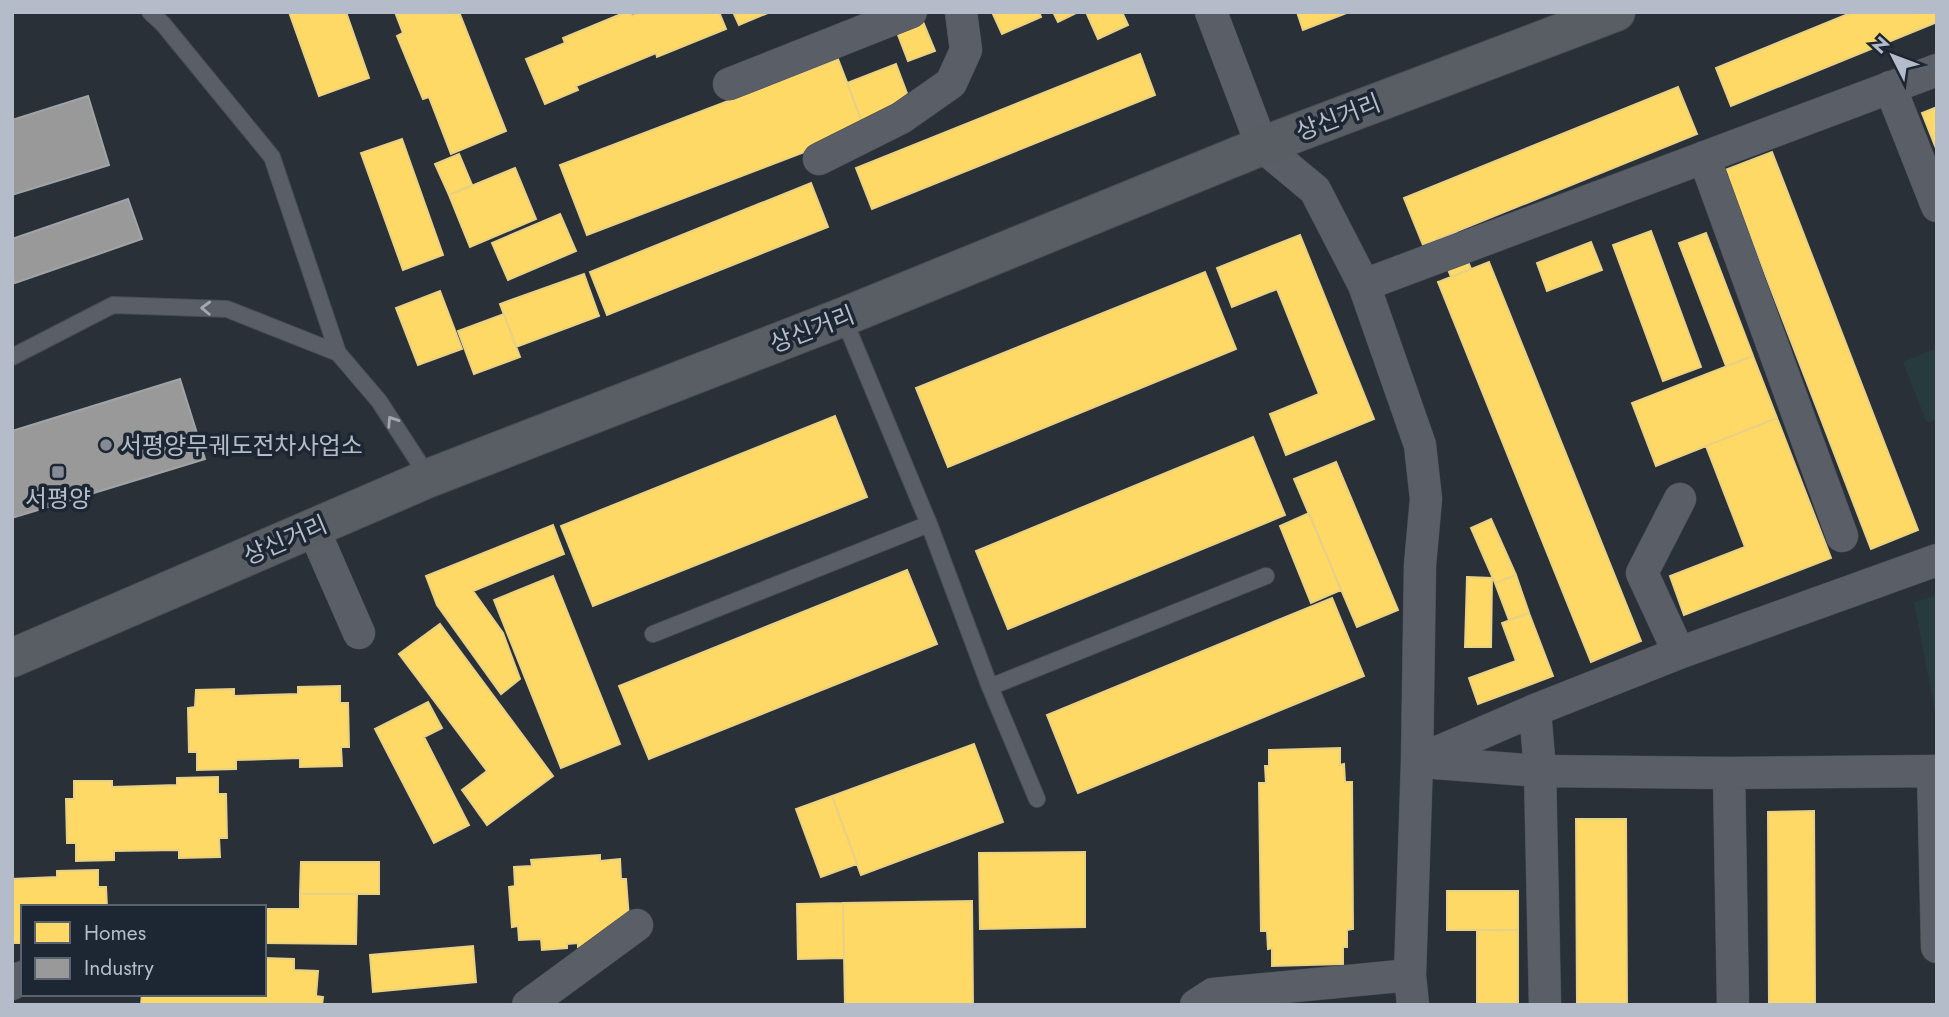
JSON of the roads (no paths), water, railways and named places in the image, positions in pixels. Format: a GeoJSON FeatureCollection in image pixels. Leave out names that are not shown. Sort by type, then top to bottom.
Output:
{"type":"FeatureCollection","features":[{"type":"Feature","properties":{"kind":"main road","name":"상신거리"},"geometry":{"type":"LineString","coordinates":[[12,658],[429,478],[843,317],[1262,146],[1616,12]]}},
{"type":"Feature","properties":{"kind":"street"},"geometry":{"type":"LineString","coordinates":[[729,84],[911,12]]}},
{"type":"Feature","properties":{"kind":"street"},"geometry":{"type":"LineString","coordinates":[[819,159],[901,118],[951,83],[965,50],[961,12]]}},
{"type":"Feature","properties":{"kind":"street"},"geometry":{"type":"LineString","coordinates":[[1196,1005],[1213,994],[1412,990],[1420,565],[1426,499],[1420,444],[1364,285],[1315,190],[1262,146],[1211,12]]}},
{"type":"Feature","properties":{"kind":"street"},"geometry":{"type":"LineString","coordinates":[[1364,285],[1937,70]]}},
{"type":"Feature","properties":{"kind":"street"},"geometry":{"type":"LineString","coordinates":[[1890,87],[1937,206]]}},
{"type":"Feature","properties":{"kind":"street"},"geometry":{"type":"LineString","coordinates":[[1703,157],[1842,536]]}},
{"type":"Feature","properties":{"kind":"street"},"geometry":{"type":"LineString","coordinates":[[1679,653],[1642,573],[1680,499]]}},
{"type":"Feature","properties":{"kind":"street"},"geometry":{"type":"LineString","coordinates":[[313,528],[359,633]]}},
{"type":"Feature","properties":{"kind":"street"},"geometry":{"type":"LineString","coordinates":[[1417,761],[1535,710],[1679,653],[1937,559]]}},
{"type":"Feature","properties":{"kind":"street"},"geometry":{"type":"LineString","coordinates":[[1535,710],[1540,771],[1545,1005]]}},
{"type":"Feature","properties":{"kind":"street"},"geometry":{"type":"LineString","coordinates":[[1417,761],[1540,771],[1935,771],[1937,947]]}},
{"type":"Feature","properties":{"kind":"street"},"geometry":{"type":"LineString","coordinates":[[1729,773],[1733,1005]]}},
{"type":"Feature","properties":{"kind":"street"},"geometry":{"type":"LineString","coordinates":[[528,1005],[637,925]]}},
{"type":"Feature","properties":{"kind":"lane"},"geometry":{"type":"LineString","coordinates":[[150,12],[163,24],[272,157],[338,353],[380,401],[429,478]]}},
{"type":"Feature","properties":{"kind":"lane"},"geometry":{"type":"LineString","coordinates":[[12,357],[113,305],[227,309],[338,353]]}},
{"type":"Feature","properties":{"kind":"lane"},"geometry":{"type":"LineString","coordinates":[[843,317],[929,524],[990,687],[1037,799]]}},
{"type":"Feature","properties":{"kind":"lane"},"geometry":{"type":"LineString","coordinates":[[653,634],[929,524]]}},
{"type":"Feature","properties":{"kind":"lane"},"geometry":{"type":"LineString","coordinates":[[990,687],[1266,576]]}},
{"type":"Feature","properties":{"kind":"place","name":"서평양무궤도전차사업소"},"geometry":{"type":"Point","coordinates":[106,445]}},
{"type":"Feature","properties":{"kind":"place","name":"서평양"},"geometry":{"type":"Point","coordinates":[58,472]}}]}
